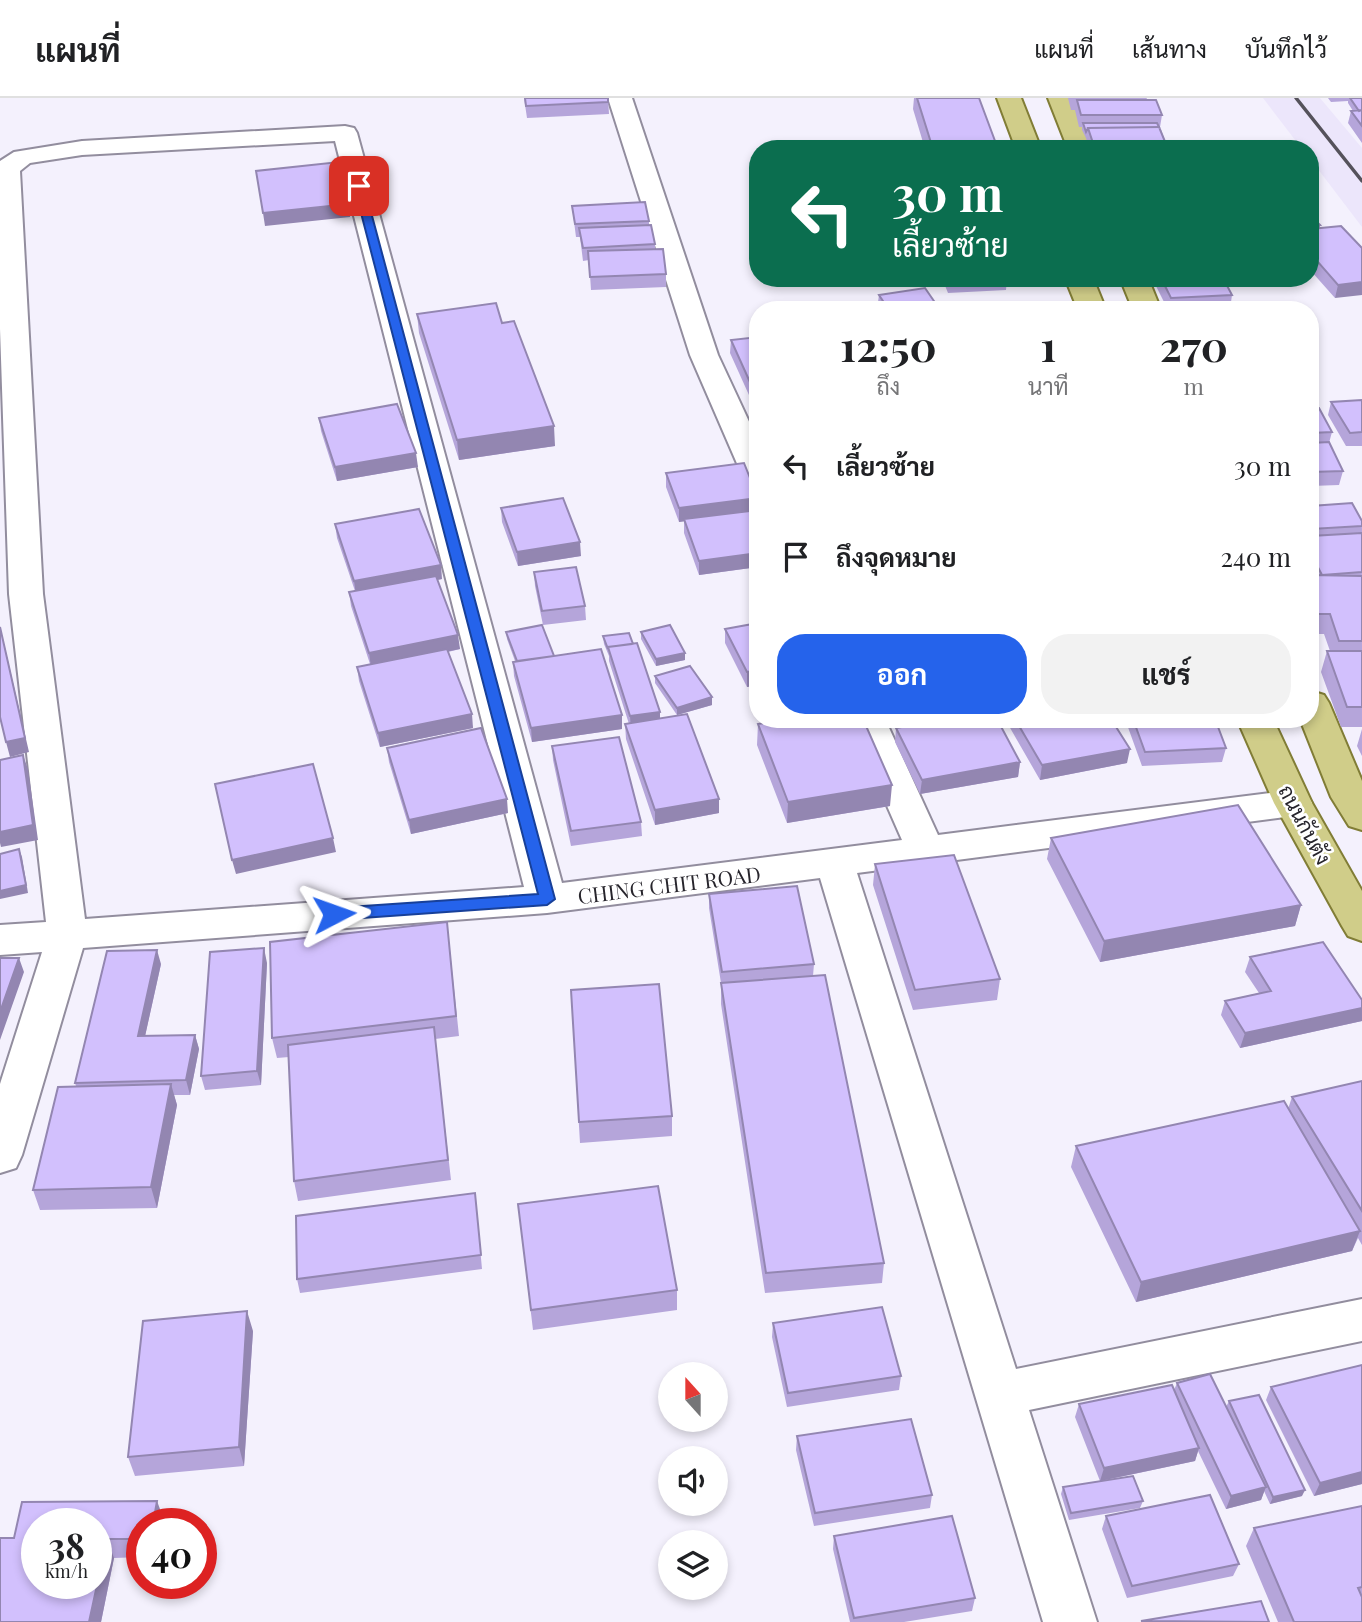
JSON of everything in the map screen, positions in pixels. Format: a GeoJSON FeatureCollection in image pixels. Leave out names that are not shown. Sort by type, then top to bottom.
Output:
{"type":"FeatureCollection","features":[{"type":"Feature","properties":{"kind":"main road"},"geometry":{"type":"LineString","coordinates":[[1009,98],[1026,140]]}},
{"type":"Feature","properties":{"kind":"main road"},"geometry":{"type":"LineString","coordinates":[[1060,98],[1077,140]]}},
{"type":"Feature","properties":{"kind":"main road"},"geometry":{"type":"LineString","coordinates":[[1293,803],[1356,807],[1319,721]]}},
{"type":"Feature","properties":{"kind":"main road","name":"ถนนกันตัง"},"geometry":{"type":"LineString","coordinates":[[1259,728],[1293,803],[1362,926]]}},
{"type":"Feature","properties":{"kind":"street"},"geometry":{"type":"LineString","coordinates":[[620,98],[704,355],[749,455]]}},
{"type":"Feature","properties":{"kind":"street"},"geometry":{"type":"LineString","coordinates":[[0,1155],[67,933],[26,594],[7,169],[23,157],[82,148],[345,133],[547,899]]}},
{"type":"Feature","properties":{"kind":"street"},"geometry":{"type":"LineString","coordinates":[[871,728],[926,850]]}},
{"type":"Feature","properties":{"kind":"street","name":"CHING CHIT ROAD"},"geometry":{"type":"LineString","coordinates":[[0,940],[547,899],[1293,803]]}},
{"type":"Feature","properties":{"kind":"street"},"geometry":{"type":"LineString","coordinates":[[835,864],[1070,1622]]}},
{"type":"Feature","properties":{"kind":"street"},"geometry":{"type":"LineString","coordinates":[[1000,1394],[1362,1320]]}},
{"type":"Feature","properties":{"kind":"shaded area"},"geometry":{"type":"Polygon","coordinates":[[[1263,98],[1320,98],[1362,148],[1362,227],[1319,171],[1319,140],[1295,140],[1263,98]]]}},
{"type":"Feature","properties":{"kind":"building"},"geometry":{"type":"Polygon","coordinates":[[[525,98],[608,98],[608,102],[526,106],[525,98]]]}},
{"type":"Feature","properties":{"kind":"building"},"geometry":{"type":"Polygon","coordinates":[[[917,98],[979,98],[995,140],[930,140],[917,98]]]}},
{"type":"Feature","properties":{"kind":"building"},"geometry":{"type":"Polygon","coordinates":[[[1350,98],[1362,98],[1362,110],[1359,111],[1350,98]]]}},
{"type":"Feature","properties":{"kind":"building"},"geometry":{"type":"Polygon","coordinates":[[[1077,100],[1156,100],[1162,115],[1081,115],[1077,100]]]}},
{"type":"Feature","properties":{"kind":"building"},"geometry":{"type":"Polygon","coordinates":[[[1362,110],[1362,126],[1351,111],[1362,110]]]}},
{"type":"Feature","properties":{"kind":"building"},"geometry":{"type":"Polygon","coordinates":[[[1083,123],[1157,123],[1159,127],[1088,128],[1086,132],[1083,123]]]}},
{"type":"Feature","properties":{"kind":"building"},"geometry":{"type":"Polygon","coordinates":[[[1159,127],[1164,140],[1092,140],[1088,128],[1159,127]]]}},
{"type":"Feature","properties":{"kind":"building"},"geometry":{"type":"Polygon","coordinates":[[[339,162],[349,204],[263,213],[256,171],[339,162]]]}},
{"type":"Feature","properties":{"kind":"building"},"geometry":{"type":"Polygon","coordinates":[[[645,202],[649,221],[575,224],[572,206],[645,202]]]}},
{"type":"Feature","properties":{"kind":"building"},"geometry":{"type":"Polygon","coordinates":[[[651,225],[655,244],[583,248],[579,228],[651,225]]]}},
{"type":"Feature","properties":{"kind":"building"},"geometry":{"type":"Polygon","coordinates":[[[1341,226],[1362,248],[1362,282],[1338,285],[1319,263],[1319,228],[1341,226]]]}},
{"type":"Feature","properties":{"kind":"building"},"geometry":{"type":"Polygon","coordinates":[[[663,249],[666,274],[590,277],[588,251],[663,249]]]}},
{"type":"Feature","properties":{"kind":"building"},"geometry":{"type":"Polygon","coordinates":[[[1166,287],[1228,287],[1232,295],[1171,298],[1166,287]]]}},
{"type":"Feature","properties":{"kind":"building"},"geometry":{"type":"Polygon","coordinates":[[[925,288],[934,301],[883,301],[879,295],[925,288]]]}},
{"type":"Feature","properties":{"kind":"building"},"geometry":{"type":"Polygon","coordinates":[[[496,303],[502,323],[514,321],[554,426],[457,440],[417,314],[496,303]]]}},
{"type":"Feature","properties":{"kind":"building"},"geometry":{"type":"Polygon","coordinates":[[[749,338],[749,380],[731,340],[749,338]]]}},
{"type":"Feature","properties":{"kind":"building"},"geometry":{"type":"Polygon","coordinates":[[[1362,400],[1362,432],[1350,433],[1331,402],[1362,400]]]}},
{"type":"Feature","properties":{"kind":"building"},"geometry":{"type":"Polygon","coordinates":[[[397,404],[416,453],[335,467],[319,418],[397,404]]]}},
{"type":"Feature","properties":{"kind":"building"},"geometry":{"type":"Polygon","coordinates":[[[1319,408],[1332,432],[1319,433],[1319,408]]]}},
{"type":"Feature","properties":{"kind":"building"},"geometry":{"type":"Polygon","coordinates":[[[1329,442],[1343,471],[1319,472],[1319,443],[1329,442]]]}},
{"type":"Feature","properties":{"kind":"building"},"geometry":{"type":"Polygon","coordinates":[[[744,463],[749,476],[749,499],[679,508],[666,473],[744,463]]]}},
{"type":"Feature","properties":{"kind":"building"},"geometry":{"type":"Polygon","coordinates":[[[563,498],[580,542],[517,552],[501,508],[563,498]]]}},
{"type":"Feature","properties":{"kind":"building"},"geometry":{"type":"Polygon","coordinates":[[[1352,503],[1362,526],[1319,529],[1319,505],[1352,503]]]}},
{"type":"Feature","properties":{"kind":"building"},"geometry":{"type":"Polygon","coordinates":[[[419,509],[441,565],[354,581],[335,524],[419,509]]]}},
{"type":"Feature","properties":{"kind":"building"},"geometry":{"type":"Polygon","coordinates":[[[749,511],[749,554],[699,561],[684,519],[749,511]]]}},
{"type":"Feature","properties":{"kind":"building"},"geometry":{"type":"Polygon","coordinates":[[[1362,533],[1362,572],[1322,575],[1319,569],[1319,536],[1362,533]]]}},
{"type":"Feature","properties":{"kind":"building"},"geometry":{"type":"Polygon","coordinates":[[[576,567],[585,606],[542,611],[534,572],[576,567]]]}},
{"type":"Feature","properties":{"kind":"building"},"geometry":{"type":"Polygon","coordinates":[[[1319,575],[1362,576],[1362,641],[1339,641],[1330,614],[1319,614],[1319,575]]]}},
{"type":"Feature","properties":{"kind":"building"},"geometry":{"type":"Polygon","coordinates":[[[436,576],[458,635],[369,653],[349,592],[436,576]]]}},
{"type":"Feature","properties":{"kind":"building"},"geometry":{"type":"Polygon","coordinates":[[[542,625],[554,656],[517,661],[506,632],[542,625]]]}},
{"type":"Feature","properties":{"kind":"building"},"geometry":{"type":"Polygon","coordinates":[[[670,625],[685,653],[656,659],[641,632],[670,625]]]}},
{"type":"Feature","properties":{"kind":"building"},"geometry":{"type":"Polygon","coordinates":[[[749,625],[749,672],[747,672],[725,629],[749,625]]]}},
{"type":"Feature","properties":{"kind":"building"},"geometry":{"type":"Polygon","coordinates":[[[0,627],[25,738],[6,742],[0,717],[0,627]]]}},
{"type":"Feature","properties":{"kind":"building"},"geometry":{"type":"Polygon","coordinates":[[[629,633],[633,644],[608,649],[603,636],[629,633]]]}},
{"type":"Feature","properties":{"kind":"building"},"geometry":{"type":"Polygon","coordinates":[[[637,643],[660,712],[630,716],[608,647],[637,643]]]}},
{"type":"Feature","properties":{"kind":"building"},"geometry":{"type":"Polygon","coordinates":[[[447,649],[472,714],[378,733],[357,667],[447,649]]]}},
{"type":"Feature","properties":{"kind":"building"},"geometry":{"type":"Polygon","coordinates":[[[601,649],[622,715],[531,728],[513,662],[601,649]]]}},
{"type":"Feature","properties":{"kind":"building"},"geometry":{"type":"Polygon","coordinates":[[[1327,651],[1362,651],[1362,707],[1347,707],[1327,651]]]}},
{"type":"Feature","properties":{"kind":"building"},"geometry":{"type":"Polygon","coordinates":[[[690,666],[712,697],[677,708],[655,676],[690,666]]]}},
{"type":"Feature","properties":{"kind":"building"},"geometry":{"type":"Polygon","coordinates":[[[687,714],[719,799],[655,810],[625,724],[687,714]]]}},
{"type":"Feature","properties":{"kind":"building"},"geometry":{"type":"Polygon","coordinates":[[[481,728],[507,799],[409,820],[387,748],[481,728]]]}},
{"type":"Feature","properties":{"kind":"building"},"geometry":{"type":"Polygon","coordinates":[[[760,728],[867,728],[892,785],[788,802],[760,728]]]}},
{"type":"Feature","properties":{"kind":"building"},"geometry":{"type":"Polygon","coordinates":[[[896,728],[1002,728],[1020,762],[922,780],[896,728]]]}},
{"type":"Feature","properties":{"kind":"building"},"geometry":{"type":"Polygon","coordinates":[[[1020,728],[1117,728],[1130,749],[1042,765],[1020,728]]]}},
{"type":"Feature","properties":{"kind":"building"},"geometry":{"type":"Polygon","coordinates":[[[1136,728],[1218,728],[1226,748],[1145,752],[1136,728]]]}},
{"type":"Feature","properties":{"kind":"building"},"geometry":{"type":"Polygon","coordinates":[[[619,737],[641,822],[571,831],[552,746],[619,737]]]}},
{"type":"Feature","properties":{"kind":"building"},"geometry":{"type":"Polygon","coordinates":[[[23,755],[33,825],[0,832],[0,760],[23,755]]]}},
{"type":"Feature","properties":{"kind":"building"},"geometry":{"type":"Polygon","coordinates":[[[313,764],[333,838],[232,860],[215,784],[313,764]]]}},
{"type":"Feature","properties":{"kind":"building"},"geometry":{"type":"Polygon","coordinates":[[[1238,805],[1301,905],[1104,941],[1051,838],[1238,805]]]}},
{"type":"Feature","properties":{"kind":"building"},"geometry":{"type":"Polygon","coordinates":[[[19,849],[26,885],[0,891],[0,854],[19,849]]]}},
{"type":"Feature","properties":{"kind":"building"},"geometry":{"type":"Polygon","coordinates":[[[954,855],[1000,979],[915,990],[875,864],[954,855]]]}},
{"type":"Feature","properties":{"kind":"building"},"geometry":{"type":"Polygon","coordinates":[[[797,886],[814,964],[722,972],[709,894],[797,886]]]}},
{"type":"Feature","properties":{"kind":"building"},"geometry":{"type":"Polygon","coordinates":[[[447,922],[456,1016],[272,1038],[270,942],[447,922]]]}},
{"type":"Feature","properties":{"kind":"building"},"geometry":{"type":"Polygon","coordinates":[[[1323,942],[1362,1000],[1362,1008],[1245,1033],[1225,1001],[1271,991],[1250,957],[1323,942]]]}},
{"type":"Feature","properties":{"kind":"building"},"geometry":{"type":"Polygon","coordinates":[[[264,948],[257,1071],[201,1076],[210,952],[264,948]]]}},
{"type":"Feature","properties":{"kind":"building"},"geometry":{"type":"Polygon","coordinates":[[[157,950],[138,1036],[195,1035],[186,1080],[75,1083],[107,951],[157,950]]]}},
{"type":"Feature","properties":{"kind":"building"},"geometry":{"type":"Polygon","coordinates":[[[0,958],[19,958],[0,1012],[0,958]]]}},
{"type":"Feature","properties":{"kind":"building"},"geometry":{"type":"Polygon","coordinates":[[[825,975],[884,1263],[766,1273],[721,983],[825,975]]]}},
{"type":"Feature","properties":{"kind":"building"},"geometry":{"type":"Polygon","coordinates":[[[659,984],[672,1116],[579,1122],[571,990],[659,984]]]}},
{"type":"Feature","properties":{"kind":"building"},"geometry":{"type":"Polygon","coordinates":[[[434,1027],[448,1160],[294,1181],[288,1045],[434,1027]]]}},
{"type":"Feature","properties":{"kind":"building"},"geometry":{"type":"Polygon","coordinates":[[[1362,1081],[1362,1211],[1292,1097],[1362,1081]]]}},
{"type":"Feature","properties":{"kind":"building"},"geometry":{"type":"Polygon","coordinates":[[[171,1084],[151,1187],[33,1190],[58,1087],[171,1084]]]}},
{"type":"Feature","properties":{"kind":"building"},"geometry":{"type":"Polygon","coordinates":[[[1284,1101],[1360,1231],[1141,1282],[1076,1146],[1284,1101]]]}},
{"type":"Feature","properties":{"kind":"building"},"geometry":{"type":"Polygon","coordinates":[[[658,1186],[677,1290],[531,1310],[518,1204],[658,1186]]]}},
{"type":"Feature","properties":{"kind":"building"},"geometry":{"type":"Polygon","coordinates":[[[475,1193],[481,1255],[297,1279],[296,1216],[475,1193]]]}},
{"type":"Feature","properties":{"kind":"building"},"geometry":{"type":"Polygon","coordinates":[[[882,1307],[901,1376],[788,1393],[773,1323],[882,1307]]]}},
{"type":"Feature","properties":{"kind":"building"},"geometry":{"type":"Polygon","coordinates":[[[247,1311],[239,1447],[128,1457],[143,1321],[247,1311]]]}},
{"type":"Feature","properties":{"kind":"building"},"geometry":{"type":"Polygon","coordinates":[[[1362,1365],[1362,1472],[1320,1483],[1271,1387],[1362,1365]]]}},
{"type":"Feature","properties":{"kind":"building"},"geometry":{"type":"Polygon","coordinates":[[[1210,1374],[1266,1487],[1231,1496],[1177,1383],[1210,1374]]]}},
{"type":"Feature","properties":{"kind":"building"},"geometry":{"type":"Polygon","coordinates":[[[1172,1385],[1199,1448],[1104,1468],[1079,1404],[1172,1385]]]}},
{"type":"Feature","properties":{"kind":"building"},"geometry":{"type":"Polygon","coordinates":[[[1259,1395],[1305,1490],[1273,1497],[1229,1401],[1259,1395]]]}},
{"type":"Feature","properties":{"kind":"building"},"geometry":{"type":"Polygon","coordinates":[[[911,1419],[932,1495],[815,1513],[797,1436],[911,1419]]]}},
{"type":"Feature","properties":{"kind":"building"},"geometry":{"type":"Polygon","coordinates":[[[1133,1476],[1143,1501],[1071,1513],[1063,1487],[1133,1476]]]}},
{"type":"Feature","properties":{"kind":"building"},"geometry":{"type":"Polygon","coordinates":[[[1210,1495],[1239,1564],[1132,1586],[1106,1516],[1210,1495]]]}},
{"type":"Feature","properties":{"kind":"building"},"geometry":{"type":"Polygon","coordinates":[[[157,1501],[156,1508],[126,1508],[126,1539],[112,1539],[112,1508],[21,1508],[21,1599],[94,1599],[89,1622],[0,1622],[0,1538],[14,1538],[22,1502],[157,1501]]]}},
{"type":"Feature","properties":{"kind":"building"},"geometry":{"type":"Polygon","coordinates":[[[1362,1506],[1362,1587],[1358,1588],[1362,1597],[1362,1622],[1294,1622],[1254,1528],[1362,1506]]]}},
{"type":"Feature","properties":{"kind":"building"},"geometry":{"type":"Polygon","coordinates":[[[952,1516],[975,1598],[854,1618],[834,1536],[952,1516]]]}},
{"type":"Feature","properties":{"kind":"building"},"geometry":{"type":"Polygon","coordinates":[[[1261,1601],[1269,1622],[1141,1621],[1261,1601]]]}},
{"type":"Feature","properties":{"kind":"railway"},"geometry":{"type":"LineString","coordinates":[[1296,98],[1362,181]]}},
{"type":"Feature","properties":{"kind":"route"},"geometry":{"type":"LineString","coordinates":[[334,914],[547,899],[359,186]]}}]}
